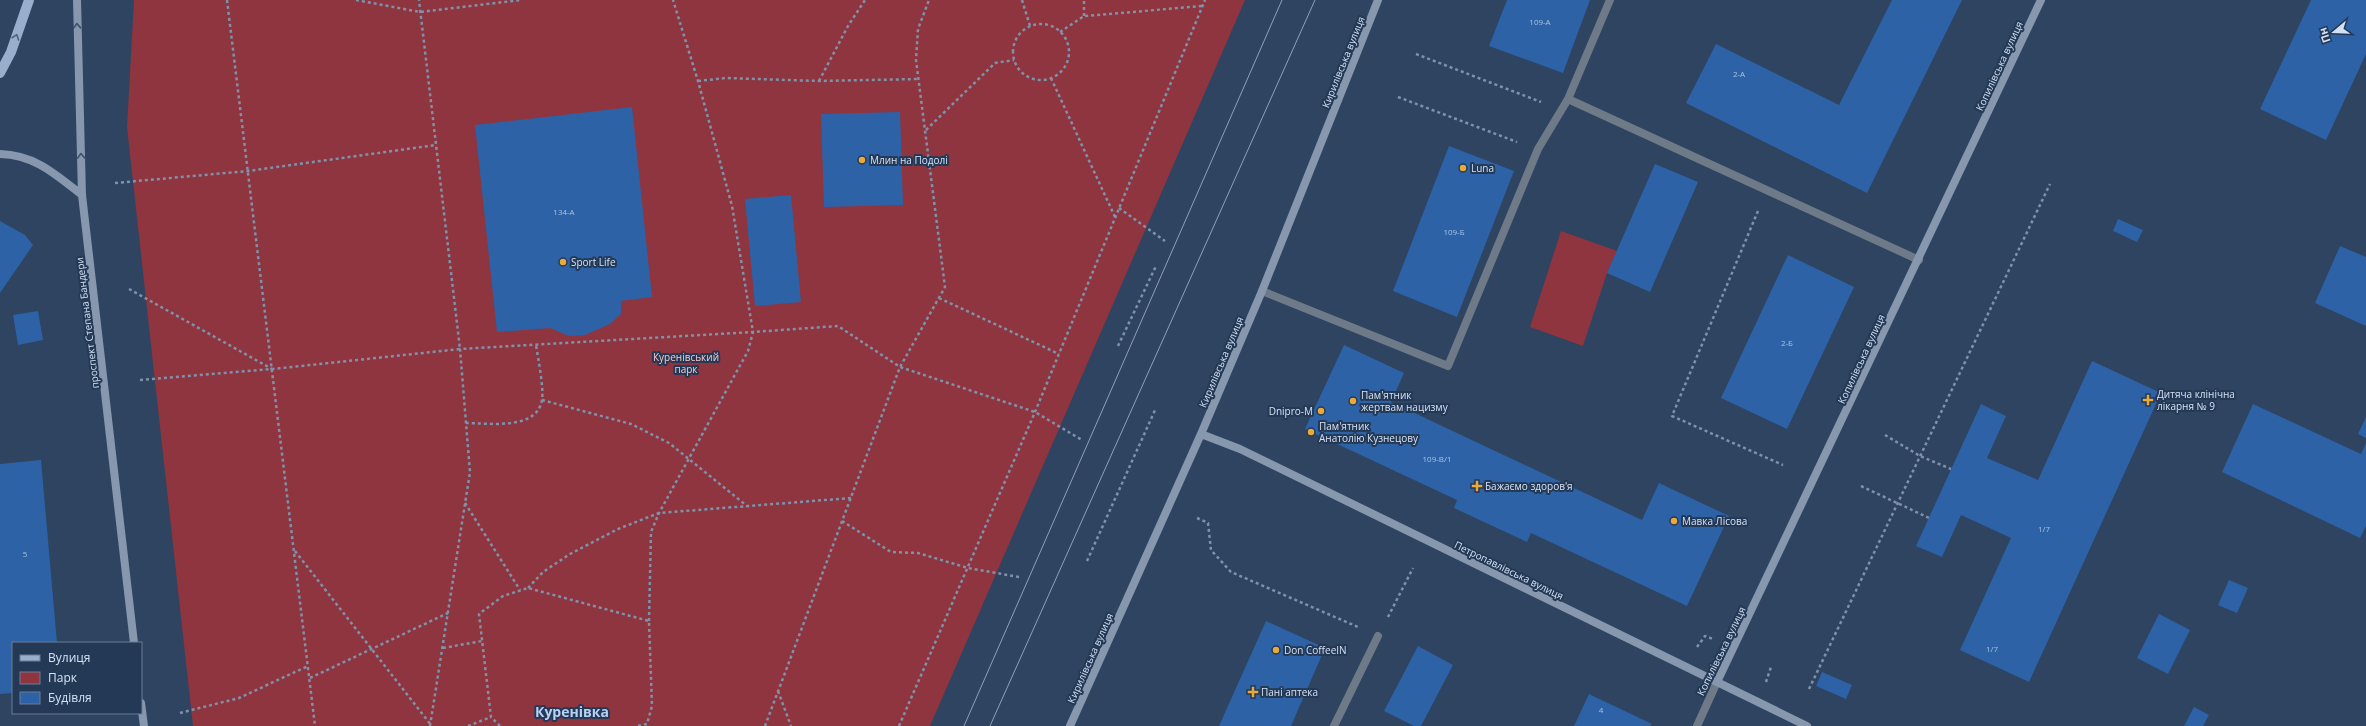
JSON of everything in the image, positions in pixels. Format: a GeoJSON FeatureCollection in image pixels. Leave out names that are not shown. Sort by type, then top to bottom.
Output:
{"type":"FeatureCollection","features":[{"type":"Feature","properties":{"kind":"main road"},"geometry":{"type":"LineString","coordinates":[[0,73],[11,52],[29,0]]}},
{"type":"Feature","properties":{"kind":"main road","name":"проспект Степана Бандери"},"geometry":{"type":"LineString","coordinates":[[77,0],[82,195],[134,642]]}},
{"type":"Feature","properties":{"kind":"main road","name":"Кирилівська вулиця"},"geometry":{"type":"LineString","coordinates":[[1070,726],[1201,434],[1262,291],[1378,0]]}},
{"type":"Feature","properties":{"kind":"main road","name":"Копилівська вулиця"},"geometry":{"type":"LineString","coordinates":[[1717,682],[1919,260],[2041,0]]}},
{"type":"Feature","properties":{"kind":"main road"},"geometry":{"type":"LineString","coordinates":[[0,154],[13,155],[42,164],[82,195]]}},
{"type":"Feature","properties":{"kind":"main road","name":"Петропавлівська вулиця"},"geometry":{"type":"LineString","coordinates":[[1201,434],[1240,449],[1807,726]]}},
{"type":"Feature","properties":{"kind":"main road"},"geometry":{"type":"LineString","coordinates":[[142,711],[144,726]]}},
{"type":"Feature","properties":{"kind":"street"},"geometry":{"type":"LineString","coordinates":[[1262,291],[1448,366],[1538,149],[1568,99],[1610,0]]}},
{"type":"Feature","properties":{"kind":"street"},"geometry":{"type":"LineString","coordinates":[[1568,99],[1919,260]]}},
{"type":"Feature","properties":{"kind":"street"},"geometry":{"type":"LineString","coordinates":[[1334,726],[1378,636]]}},
{"type":"Feature","properties":{"kind":"street","name":"Копилівська вулиця"},"geometry":{"type":"LineString","coordinates":[[1697,726],[1717,682]]}},
{"type":"Feature","properties":{"kind":"path"},"geometry":{"type":"LineString","coordinates":[[227,0],[316,726]]}},
{"type":"Feature","properties":{"kind":"path"},"geometry":{"type":"LineString","coordinates":[[356,0],[420,12],[522,0]]}},
{"type":"Feature","properties":{"kind":"path"},"geometry":{"type":"LineString","coordinates":[[419,0],[460,349],[470,472],[431,726]]}},
{"type":"Feature","properties":{"kind":"path"},"geometry":{"type":"LineString","coordinates":[[637,726],[648,725],[652,706],[649,621],[651,532],[659,513],[748,351],[753,332],[732,206],[698,81],[672,0]]}},
{"type":"Feature","properties":{"kind":"path"},"geometry":{"type":"LineString","coordinates":[[819,81],[848,26],[866,0]]}},
{"type":"Feature","properties":{"kind":"path"},"geometry":{"type":"LineString","coordinates":[[765,726],[900,367],[945,287],[916,60],[918,29],[929,0]]}},
{"type":"Feature","properties":{"kind":"path"},"geometry":{"type":"LineString","coordinates":[[1023,0],[1030,26]]}},
{"type":"Feature","properties":{"kind":"path"},"geometry":{"type":"LineString","coordinates":[[1084,0],[1084,16]]}},
{"type":"Feature","properties":{"kind":"path"},"geometry":{"type":"LineString","coordinates":[[899,726],[1036,412],[1205,0]]}},
{"type":"Feature","properties":{"kind":"path"},"geometry":{"type":"LineString","coordinates":[[1060,32],[1084,16],[1203,6]]}},
{"type":"Feature","properties":{"kind":"path"},"geometry":{"type":"LineString","coordinates":[[1043,24],[1060,32],[1068,48],[1068,57],[1059,73],[1051,78],[1042,80],[1025,75],[1014,60],[1014,42],[1019,34],[1030,26],[1043,24]]}},
{"type":"Feature","properties":{"kind":"path"},"geometry":{"type":"LineString","coordinates":[[1416,54],[1562,111]]}},
{"type":"Feature","properties":{"kind":"path"},"geometry":{"type":"LineString","coordinates":[[925,131],[995,63],[1014,60]]}},
{"type":"Feature","properties":{"kind":"path"},"geometry":{"type":"LineString","coordinates":[[698,81],[726,78],[819,81],[918,79]]}},
{"type":"Feature","properties":{"kind":"path"},"geometry":{"type":"LineString","coordinates":[[1051,78],[1116,218]]}},
{"type":"Feature","properties":{"kind":"path"},"geometry":{"type":"LineString","coordinates":[[1398,97],[1538,149]]}},
{"type":"Feature","properties":{"kind":"path"},"geometry":{"type":"LineString","coordinates":[[115,183],[248,171],[436,146]]}},
{"type":"Feature","properties":{"kind":"path"},"geometry":{"type":"LineString","coordinates":[[1809,689],[2050,184]]}},
{"type":"Feature","properties":{"kind":"path"},"geometry":{"type":"LineString","coordinates":[[1767,189],[1672,416],[1783,465]]}},
{"type":"Feature","properties":{"kind":"path"},"geometry":{"type":"LineString","coordinates":[[1119,208],[1166,241]]}},
{"type":"Feature","properties":{"kind":"path"},"geometry":{"type":"LineString","coordinates":[[1118,346],[1156,266]]}},
{"type":"Feature","properties":{"kind":"path"},"geometry":{"type":"LineString","coordinates":[[129,290],[273,369]]}},
{"type":"Feature","properties":{"kind":"path"},"geometry":{"type":"LineString","coordinates":[[939,298],[1059,354]]}},
{"type":"Feature","properties":{"kind":"path"},"geometry":{"type":"LineString","coordinates":[[140,380],[273,369],[460,349],[838,326],[900,367],[1036,412],[1082,440]]}},
{"type":"Feature","properties":{"kind":"path"},"geometry":{"type":"LineString","coordinates":[[466,423],[520,423],[537,412],[542,400],[536,345]]}},
{"type":"Feature","properties":{"kind":"path"},"geometry":{"type":"LineString","coordinates":[[542,400],[631,424],[669,443],[688,460],[747,506]]}},
{"type":"Feature","properties":{"kind":"path"},"geometry":{"type":"LineString","coordinates":[[1087,561],[1156,408]]}},
{"type":"Feature","properties":{"kind":"path"},"geometry":{"type":"LineString","coordinates":[[1885,435],[1920,456],[1951,469]]}},
{"type":"Feature","properties":{"kind":"path"},"geometry":{"type":"LineString","coordinates":[[1861,486],[1929,518]]}},
{"type":"Feature","properties":{"kind":"path"},"geometry":{"type":"LineString","coordinates":[[528,588],[543,572],[570,554],[618,529],[659,513],[851,498]]}},
{"type":"Feature","properties":{"kind":"path"},"geometry":{"type":"LineString","coordinates":[[466,503],[520,590]]}},
{"type":"Feature","properties":{"kind":"path"},"geometry":{"type":"LineString","coordinates":[[1197,518],[1208,523],[1211,550],[1231,572],[1378,636],[1413,568]]}},
{"type":"Feature","properties":{"kind":"path"},"geometry":{"type":"LineString","coordinates":[[842,521],[891,552],[918,553],[968,568],[1019,577]]}},
{"type":"Feature","properties":{"kind":"path"},"geometry":{"type":"LineString","coordinates":[[294,551],[431,726]]}},
{"type":"Feature","properties":{"kind":"path"},"geometry":{"type":"LineString","coordinates":[[500,726],[491,717],[479,614],[502,596],[528,588],[649,621]]}},
{"type":"Feature","properties":{"kind":"path"},"geometry":{"type":"LineString","coordinates":[[310,678],[448,612]]}},
{"type":"Feature","properties":{"kind":"path"},"geometry":{"type":"LineString","coordinates":[[443,648],[482,642]]}},
{"type":"Feature","properties":{"kind":"path"},"geometry":{"type":"LineString","coordinates":[[180,713],[239,698],[309,666]]}},
{"type":"Feature","properties":{"kind":"path"},"geometry":{"type":"LineString","coordinates":[[778,691],[790,726]]}},
{"type":"Feature","properties":{"kind":"path"},"geometry":{"type":"LineString","coordinates":[[468,726],[491,717]]}},
{"type":"Feature","properties":{"kind":"green space","name":"Куренівський парк"},"geometry":{"type":"Polygon","coordinates":[[[134,0],[1245,0],[930,726],[193,726],[127,127],[134,0]]]}},
{"type":"Feature","properties":{"kind":"green space"},"geometry":{"type":"Polygon","coordinates":[[[1561,231],[1617,251],[1607,273],[1583,346],[1530,327],[1561,231]]]}},
{"type":"Feature","properties":{"kind":"building"},"geometry":{"type":"Polygon","coordinates":[[[1507,0],[1590,0],[1563,73],[1489,46],[1507,0]]]}},
{"type":"Feature","properties":{"kind":"building"},"geometry":{"type":"Polygon","coordinates":[[[1892,0],[1962,0],[1867,193],[1686,103],[1716,44],[1839,105],[1892,0]]]}},
{"type":"Feature","properties":{"kind":"building"},"geometry":{"type":"Polygon","coordinates":[[[2311,0],[2366,0],[2366,54],[2326,140],[2260,109],[2311,0]]]}},
{"type":"Feature","properties":{"kind":"building"},"geometry":{"type":"Polygon","coordinates":[[[632,107],[652,297],[621,301],[621,314],[610,324],[585,335],[569,336],[550,328],[497,332],[475,125],[632,107]]]}},
{"type":"Feature","properties":{"kind":"building","name":"Млин на Подолі"},"geometry":{"type":"Polygon","coordinates":[[[900,112],[903,205],[824,207],[821,114],[900,112]]]}},
{"type":"Feature","properties":{"kind":"building"},"geometry":{"type":"Polygon","coordinates":[[[1449,146],[1514,171],[1457,317],[1393,291],[1449,146]]]}},
{"type":"Feature","properties":{"kind":"building"},"geometry":{"type":"Polygon","coordinates":[[[1655,164],[1698,182],[1650,292],[1607,273],[1655,164]]]}},
{"type":"Feature","properties":{"kind":"building"},"geometry":{"type":"Polygon","coordinates":[[[791,195],[801,302],[755,306],[745,199],[791,195]]]}},
{"type":"Feature","properties":{"kind":"building"},"geometry":{"type":"Polygon","coordinates":[[[2118,219],[2143,230],[2137,242],[2113,231],[2118,219]]]}},
{"type":"Feature","properties":{"kind":"building"},"geometry":{"type":"Polygon","coordinates":[[[0,221],[25,235],[33,245],[0,293],[0,221]]]}},
{"type":"Feature","properties":{"kind":"building"},"geometry":{"type":"Polygon","coordinates":[[[2340,246],[2366,257],[2366,326],[2315,303],[2340,246]]]}},
{"type":"Feature","properties":{"kind":"building"},"geometry":{"type":"Polygon","coordinates":[[[1788,255],[1854,287],[1787,429],[1721,398],[1788,255]]]}},
{"type":"Feature","properties":{"kind":"building"},"geometry":{"type":"Polygon","coordinates":[[[38,311],[43,340],[18,345],[13,315],[38,311]]]}},
{"type":"Feature","properties":{"kind":"building"},"geometry":{"type":"Polygon","coordinates":[[[1344,345],[1404,373],[1391,402],[1642,520],[1659,483],[1729,516],[1687,606],[1531,533],[1527,542],[1454,508],[1457,500],[1305,429],[1344,345]]]}},
{"type":"Feature","properties":{"kind":"building"},"geometry":{"type":"Polygon","coordinates":[[[2092,361],[2161,393],[2029,682],[1960,650],[2011,538],[1961,515],[1942,557],[1916,546],[1981,404],[2006,416],[1987,458],[2038,480],[2092,361]]]}},
{"type":"Feature","properties":{"kind":"building"},"geometry":{"type":"Polygon","coordinates":[[[2253,404],[2361,454],[2366,443],[2366,526],[2360,538],[2222,472],[2253,404]]]}},
{"type":"Feature","properties":{"kind":"building"},"geometry":{"type":"Polygon","coordinates":[[[2366,417],[2366,438],[2358,434],[2366,417]]]}},
{"type":"Feature","properties":{"kind":"building"},"geometry":{"type":"Polygon","coordinates":[[[41,460],[57,642],[12,642],[12,693],[0,694],[0,464],[41,460]]]}},
{"type":"Feature","properties":{"kind":"building"},"geometry":{"type":"Polygon","coordinates":[[[2229,580],[2248,588],[2237,613],[2218,605],[2229,580]]]}},
{"type":"Feature","properties":{"kind":"building"},"geometry":{"type":"Polygon","coordinates":[[[2159,614],[2190,630],[2168,674],[2137,658],[2159,614]]]}},
{"type":"Feature","properties":{"kind":"building"},"geometry":{"type":"Polygon","coordinates":[[[1266,621],[1325,648],[1291,726],[1219,726],[1266,621]]]}},
{"type":"Feature","properties":{"kind":"building"},"geometry":{"type":"Polygon","coordinates":[[[1418,646],[1453,665],[1421,726],[1414,726],[1384,711],[1418,646]]]}},
{"type":"Feature","properties":{"kind":"building"},"geometry":{"type":"Polygon","coordinates":[[[1822,672],[1852,685],[1846,699],[1816,686],[1822,672]]]}},
{"type":"Feature","properties":{"kind":"building"},"geometry":{"type":"Polygon","coordinates":[[[1589,694],[1652,724],[1650,726],[1574,726],[1589,694]]]}},
{"type":"Feature","properties":{"kind":"building"},"geometry":{"type":"Polygon","coordinates":[[[2194,707],[2209,715],[2203,726],[2184,726],[2194,707]]]}},
{"type":"Feature","properties":{"kind":"tram line"},"geometry":{"type":"LineString","coordinates":[[964,726],[1282,0]]}},
{"type":"Feature","properties":{"kind":"tram line"},"geometry":{"type":"LineString","coordinates":[[990,726],[1315,0]]}},
{"type":"Feature","properties":{"kind":"place","name":"Млин на Подолі"},"geometry":{"type":"Point","coordinates":[862,160]}},
{"type":"Feature","properties":{"kind":"place","name":"Luna"},"geometry":{"type":"Point","coordinates":[1463,168]}},
{"type":"Feature","properties":{"kind":"place","name":"Sport Life"},"geometry":{"type":"Point","coordinates":[563,262]}},
{"type":"Feature","properties":{"kind":"place","name":"Дитяча клінічна лікарня № 9"},"geometry":{"type":"Point","coordinates":[2148,400]}},
{"type":"Feature","properties":{"kind":"place","name":"Пам'ятник жертвам нацизму"},"geometry":{"type":"Point","coordinates":[1353,401]}},
{"type":"Feature","properties":{"kind":"place","name":"Dnipro-M"},"geometry":{"type":"Point","coordinates":[1321,411]}},
{"type":"Feature","properties":{"kind":"place","name":"Пам'ятник Анатолію Кузнецову"},"geometry":{"type":"Point","coordinates":[1311,432]}},
{"type":"Feature","properties":{"kind":"place","name":"Бажаємо здоров'я"},"geometry":{"type":"Point","coordinates":[1477,486]}},
{"type":"Feature","properties":{"kind":"place","name":"Мавка Лісова"},"geometry":{"type":"Point","coordinates":[1674,521]}},
{"type":"Feature","properties":{"kind":"place","name":"Don CoffeeIN"},"geometry":{"type":"Point","coordinates":[1276,650]}},
{"type":"Feature","properties":{"kind":"place","name":"Пані аптека"},"geometry":{"type":"Point","coordinates":[1253,692]}},
{"type":"Feature","properties":{"kind":"district","name":"Куренівка"},"geometry":{"type":"Point","coordinates":[572,711]}}]}
